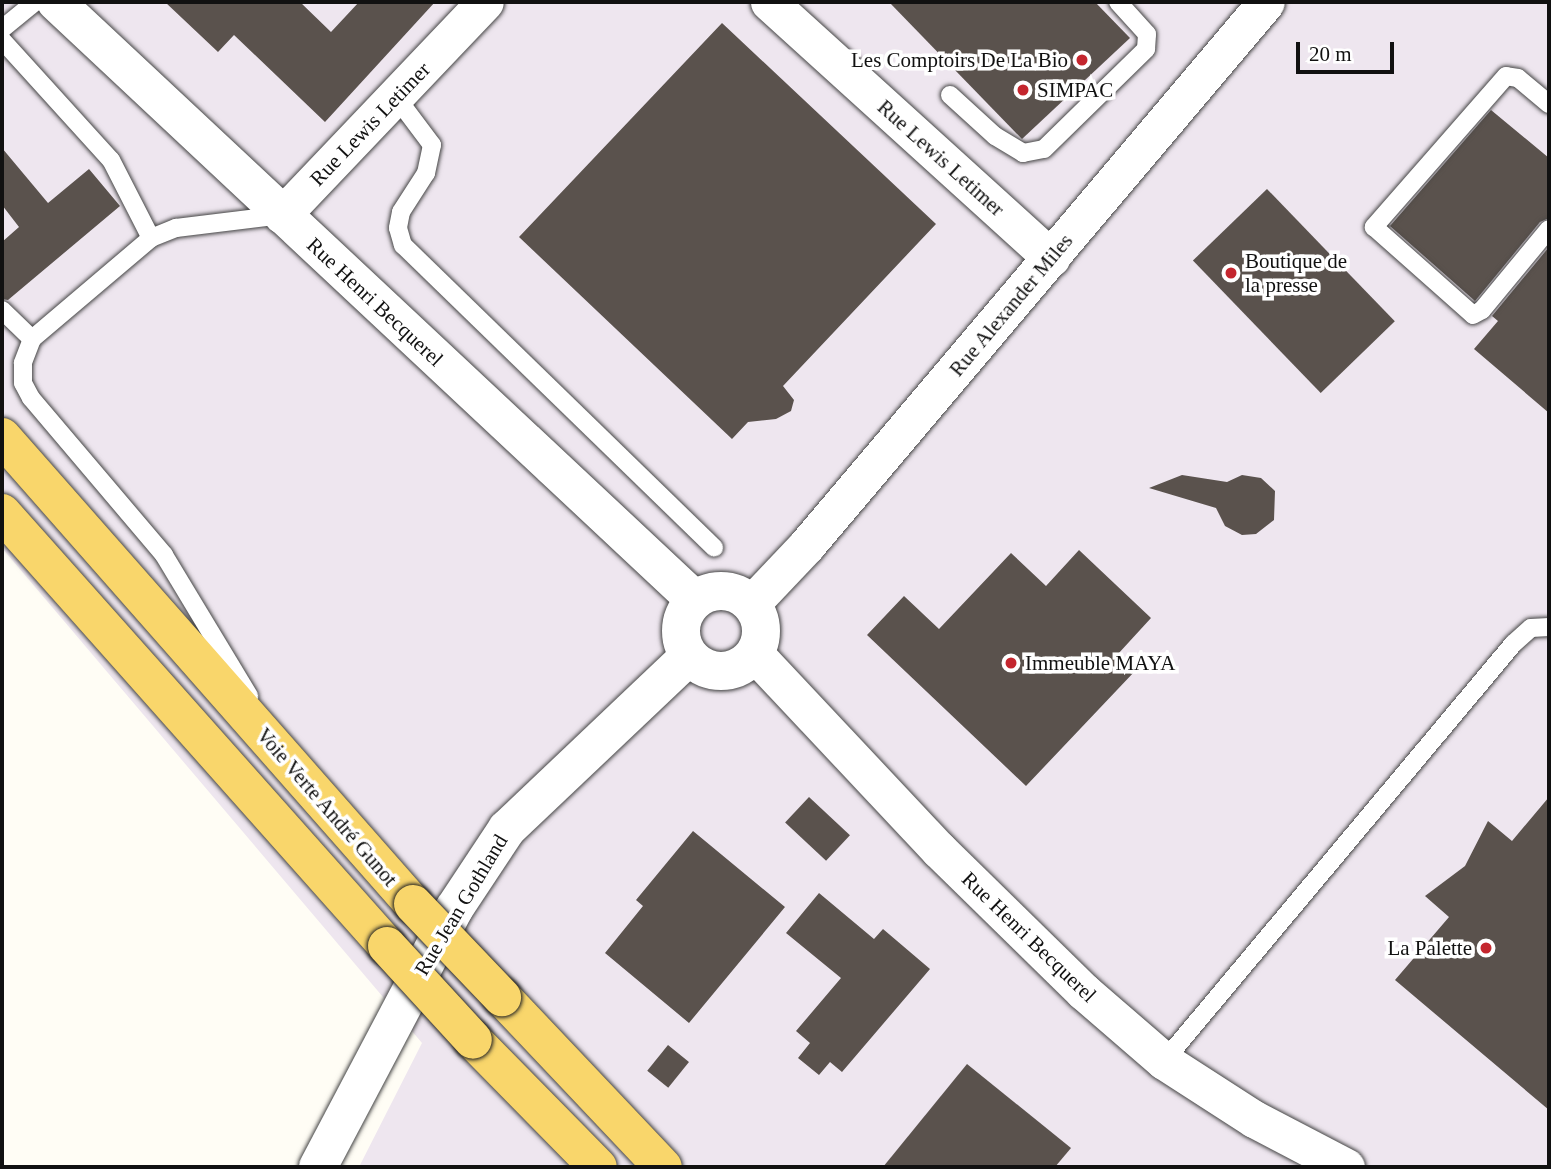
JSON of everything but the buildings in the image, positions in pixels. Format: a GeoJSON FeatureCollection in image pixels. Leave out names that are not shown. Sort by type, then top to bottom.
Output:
{"type":"FeatureCollection","features":[{"type":"Feature","properties":{"kind":"main road","name":"Voie Verte André Gunot"},"geometry":{"type":"LineString","coordinates":[[2,437],[413,904],[663,1167]]}},
{"type":"Feature","properties":{"kind":"main road"},"geometry":{"type":"LineString","coordinates":[[2,513],[387,946],[473,1040],[598,1167]]}},
{"type":"Feature","properties":{"kind":"street","name":"Rue Henri Becquerel"},"geometry":{"type":"LineString","coordinates":[[56,2],[695,600]]}},
{"type":"Feature","properties":{"kind":"street","name":"Rue Lewis Letimer"},"geometry":{"type":"LineString","coordinates":[[282,215],[485,2]]}},
{"type":"Feature","properties":{"kind":"street","name":"Rue Alexander Miles"},"geometry":{"type":"LineString","coordinates":[[751,604],[806,546],[1266,2]]}},
{"type":"Feature","properties":{"kind":"street","name":"Rue Lewis Letimer"},"geometry":{"type":"LineString","coordinates":[[784,6],[1051,258]]}},
{"type":"Feature","properties":{"kind":"street"},"geometry":{"type":"LineString","coordinates":[[730,592],[751,604],[761,628],[754,653],[746,663],[722,671],[699,665],[690,656],[681,634],[682,622],[695,600],[705,594],[730,592]]}},
{"type":"Feature","properties":{"kind":"street","name":"Rue Henri Becquerel"},"geometry":{"type":"LineString","coordinates":[[754,653],[939,850],[1083,991],[1164,1061],[1254,1119],[1346,1167]]}},
{"type":"Feature","properties":{"kind":"street","name":"Rue Jean Gothland"},"geometry":{"type":"LineString","coordinates":[[318,1167],[454,909],[507,829],[690,656]]}},
{"type":"Feature","properties":{"kind":"lane"},"geometry":{"type":"LineString","coordinates":[[2,29],[35,2]]}},
{"type":"Feature","properties":{"kind":"lane"},"geometry":{"type":"LineString","coordinates":[[950,95],[995,136],[1023,153],[1044,149],[1146,49],[1147,34],[1118,2]]}},
{"type":"Feature","properties":{"kind":"lane"},"geometry":{"type":"LineString","coordinates":[[2,40],[111,160],[151,238]]}},
{"type":"Feature","properties":{"kind":"lane"},"geometry":{"type":"LineString","coordinates":[[1549,104],[1518,78],[1506,76],[1374,227],[1473,315],[1482,310],[1549,229]]}},
{"type":"Feature","properties":{"kind":"lane"},"geometry":{"type":"LineString","coordinates":[[396,97],[432,145],[426,173],[401,212],[398,228],[403,245],[714,547]]}},
{"type":"Feature","properties":{"kind":"lane"},"geometry":{"type":"LineString","coordinates":[[282,215],[176,228],[151,238],[32,339],[23,363],[23,383],[31,398],[164,555],[285,759]]}},
{"type":"Feature","properties":{"kind":"lane"},"geometry":{"type":"LineString","coordinates":[[2,310],[32,339]]}},
{"type":"Feature","properties":{"kind":"lane"},"geometry":{"type":"LineString","coordinates":[[1164,1061],[1524,631],[1549,627]]}},
{"type":"Feature","properties":{"kind":"shaded area"},"geometry":{"type":"Polygon","coordinates":[[[2,2],[1549,2],[1549,1167],[359,1167],[422,1043],[2,548],[2,2]]]}},
{"type":"Feature","properties":{"kind":"place","name":"Les Comptoirs De La Bio"},"geometry":{"type":"Point","coordinates":[1082,60]}},
{"type":"Feature","properties":{"kind":"place","name":"SIMPAC"},"geometry":{"type":"Point","coordinates":[1023,90]}},
{"type":"Feature","properties":{"kind":"place","name":"Boutique de la presse"},"geometry":{"type":"Point","coordinates":[1231,273]}},
{"type":"Feature","properties":{"kind":"place","name":"Immeuble MAYA"},"geometry":{"type":"Point","coordinates":[1011,663]}},
{"type":"Feature","properties":{"kind":"place","name":"La Palette"},"geometry":{"type":"Point","coordinates":[1486,948]}}]}
